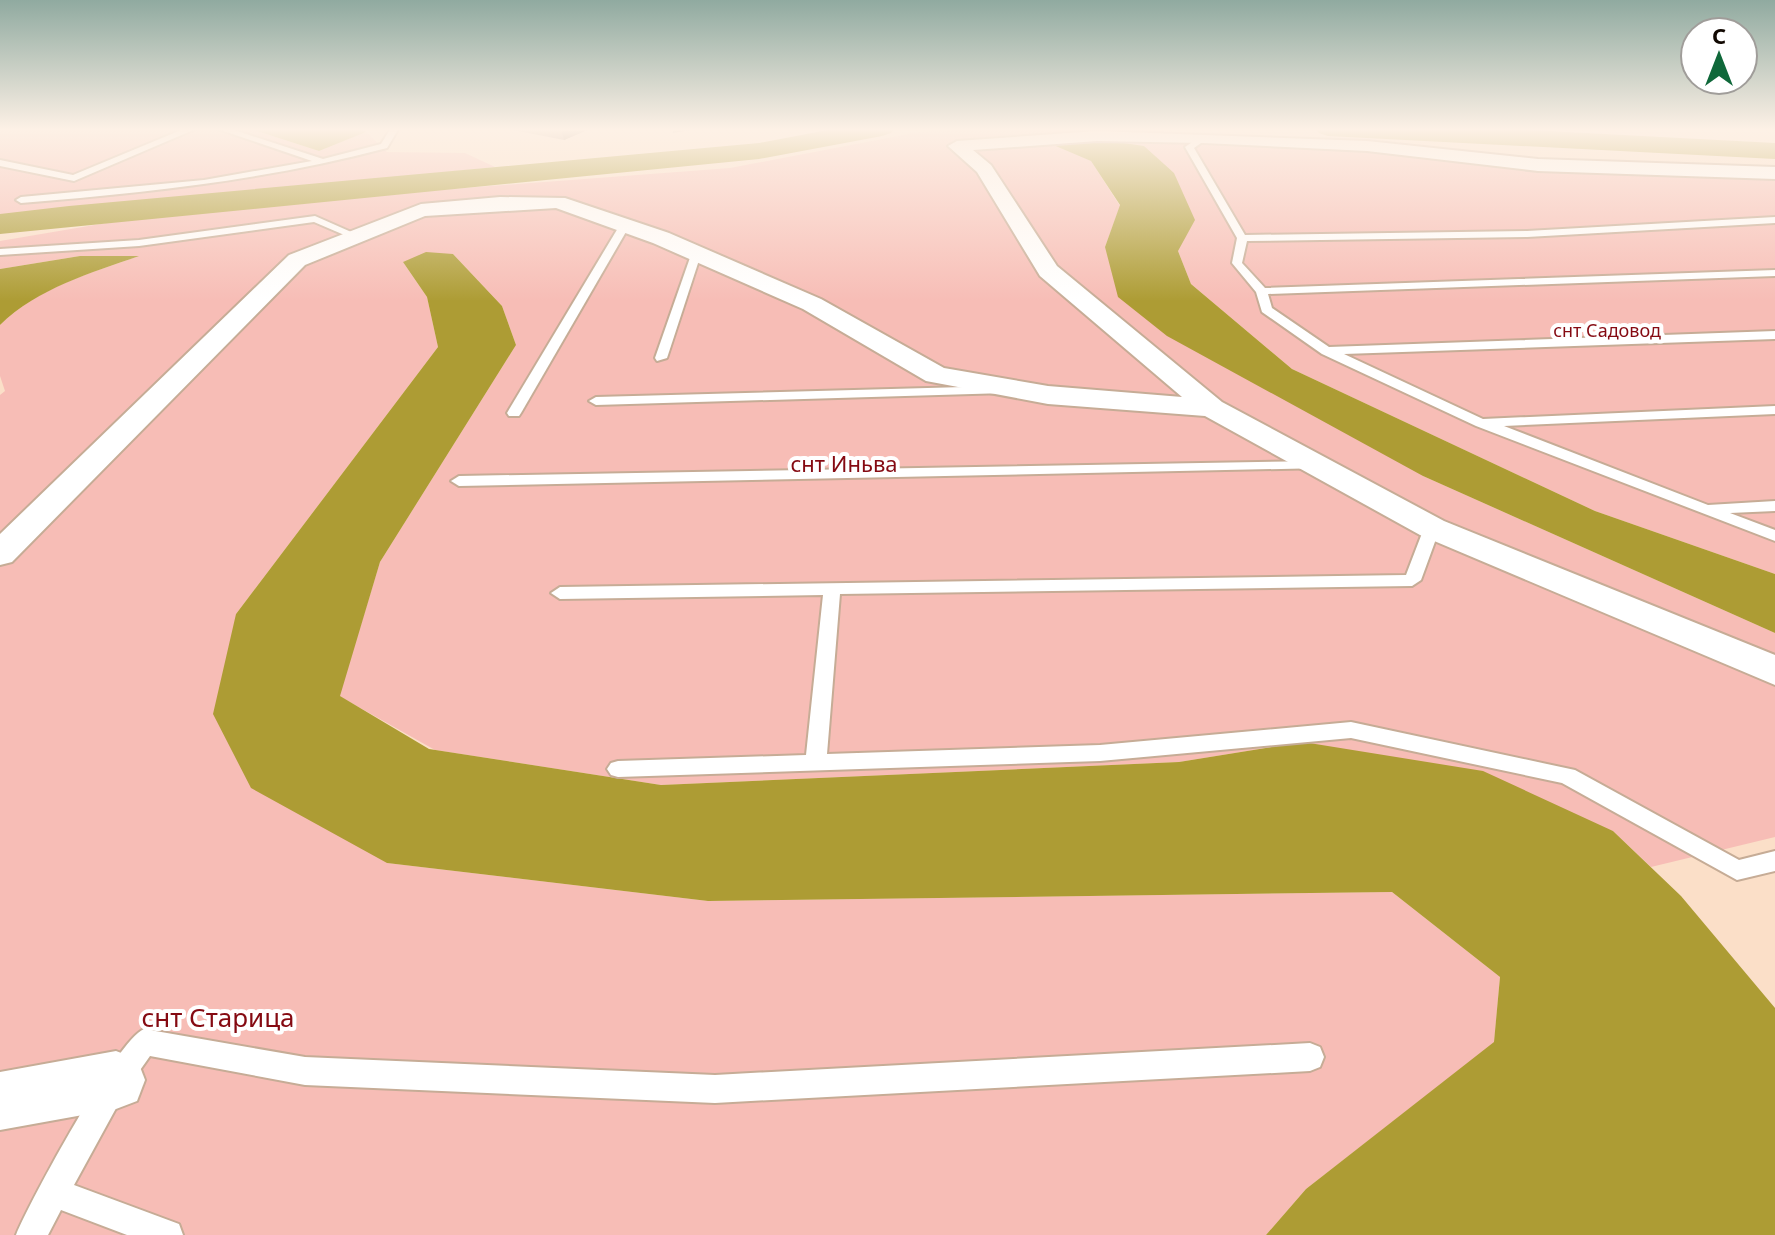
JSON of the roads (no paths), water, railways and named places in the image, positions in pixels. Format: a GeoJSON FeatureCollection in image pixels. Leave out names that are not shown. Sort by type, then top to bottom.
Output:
{"type":"FeatureCollection","features":[{"type":"Feature","properties":{"kind":"street"},"geometry":{"type":"LineString","coordinates":[[994,186],[1048,271],[1212,408],[1432,528],[1775,671]]}},
{"type":"Feature","properties":{"kind":"street"},"geometry":{"type":"LineString","coordinates":[[0,554],[297,260],[421,210],[558,202],[625,225],[812,304],[936,375],[1048,395],[1212,408]]}},
{"type":"Feature","properties":{"kind":"street"},"geometry":{"type":"LineString","coordinates":[[0,1101],[116,1080]]}},
{"type":"Feature","properties":{"kind":"lane"},"geometry":{"type":"LineString","coordinates":[[56,186],[21,200],[168,186]]}},
{"type":"Feature","properties":{"kind":"lane"},"geometry":{"type":"LineString","coordinates":[[1212,186],[1242,238],[1237,263],[1262,291],[1266,310],[1326,351],[1481,423],[1775,536]]}},
{"type":"Feature","properties":{"kind":"lane"},"geometry":{"type":"LineString","coordinates":[[0,252],[139,243],[315,219],[353,235]]}},
{"type":"Feature","properties":{"kind":"lane"},"geometry":{"type":"LineString","coordinates":[[1242,238],[1527,234],[1775,220]]}},
{"type":"Feature","properties":{"kind":"lane"},"geometry":{"type":"LineString","coordinates":[[514,413],[625,225]]}},
{"type":"Feature","properties":{"kind":"lane"},"geometry":{"type":"LineString","coordinates":[[0,259],[28,248]]}},
{"type":"Feature","properties":{"kind":"lane"},"geometry":{"type":"LineString","coordinates":[[661,358],[696,254]]}},
{"type":"Feature","properties":{"kind":"lane"},"geometry":{"type":"LineString","coordinates":[[1262,291],[1775,273]]}},
{"type":"Feature","properties":{"kind":"lane"},"geometry":{"type":"LineString","coordinates":[[1326,351],[1775,335]]}},
{"type":"Feature","properties":{"kind":"lane"},"geometry":{"type":"LineString","coordinates":[[596,401],[1019,390]]}},
{"type":"Feature","properties":{"kind":"lane"},"geometry":{"type":"LineString","coordinates":[[1481,423],[1775,410]]}},
{"type":"Feature","properties":{"kind":"lane"},"geometry":{"type":"LineString","coordinates":[[459,481],[1321,465]]}},
{"type":"Feature","properties":{"kind":"lane"},"geometry":{"type":"LineString","coordinates":[[1706,510],[1775,506]]}},
{"type":"Feature","properties":{"kind":"lane"},"geometry":{"type":"LineString","coordinates":[[560,593],[1412,580],[1432,528]]}},
{"type":"Feature","properties":{"kind":"lane"},"geometry":{"type":"LineString","coordinates":[[816,763],[832,589]]}},
{"type":"Feature","properties":{"kind":"lane"},"geometry":{"type":"LineString","coordinates":[[618,769],[1100,753],[1351,730],[1567,776],[1737,870],[1775,861]]}},
{"type":"Feature","properties":{"kind":"lane"},"geometry":{"type":"LineString","coordinates":[[31,1235],[116,1080],[144,1042],[305,1071],[715,1089],[1310,1057]]}},
{"type":"Feature","properties":{"kind":"lane"},"geometry":{"type":"LineString","coordinates":[[54,1193],[168,1235]]}},
{"type":"Feature","properties":{"kind":"waterway"},"geometry":{"type":"LineString","coordinates":[[0,224],[386,186]]}},
{"type":"Feature","properties":{"kind":"park label","name":"снт Садовод"},"geometry":{"type":"Point","coordinates":[1607,331]}},
{"type":"Feature","properties":{"kind":"park label","name":"снт Иньва"},"geometry":{"type":"Point","coordinates":[844,464]}},
{"type":"Feature","properties":{"kind":"park label","name":"снт Старица"},"geometry":{"type":"Point","coordinates":[218,1018]}}]}
